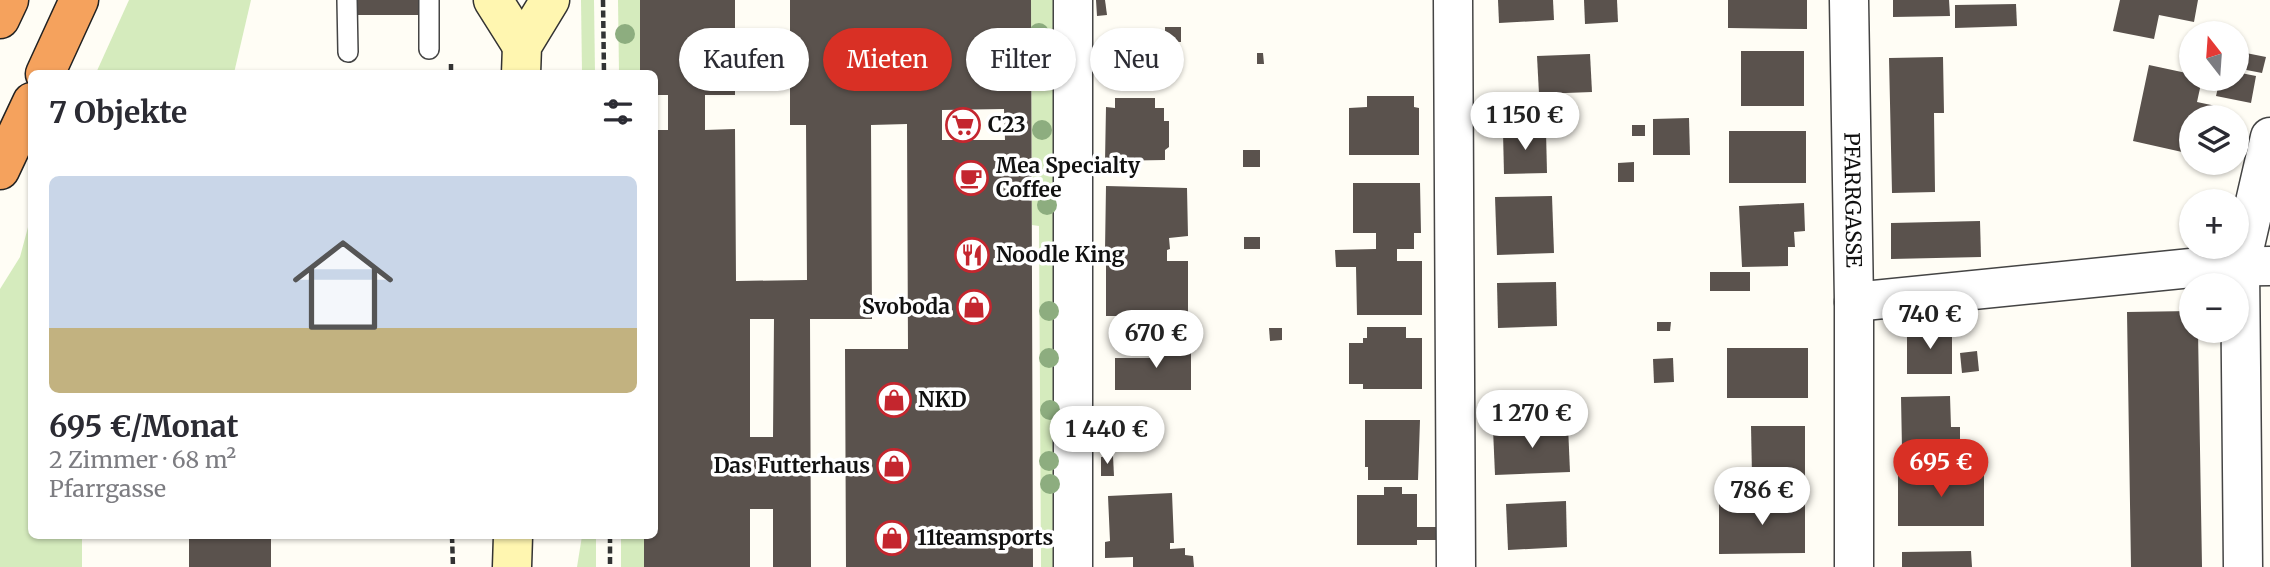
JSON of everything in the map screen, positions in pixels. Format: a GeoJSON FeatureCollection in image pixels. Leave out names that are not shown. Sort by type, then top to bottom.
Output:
{"type":"FeatureCollection","features":[{"type":"Feature","properties":{"kind":"highway"},"geometry":{"type":"LineString","coordinates":[[0,19],[9,0]]}},
{"type":"Feature","properties":{"kind":"highway"},"geometry":{"type":"LineString","coordinates":[[47,70],[79,0]]}},
{"type":"Feature","properties":{"kind":"highway"},"geometry":{"type":"LineString","coordinates":[[0,170],[28,110]]}},
{"type":"Feature","properties":{"kind":"main road"},"geometry":{"type":"LineString","coordinates":[[493,0],[522,60]]}},
{"type":"Feature","properties":{"kind":"main road"},"geometry":{"type":"LineString","coordinates":[[522,60],[550,0]]}},
{"type":"Feature","properties":{"kind":"main road"},"geometry":{"type":"LineString","coordinates":[[512,567],[513,539]]}},
{"type":"Feature","properties":{"kind":"street"},"geometry":{"type":"LineString","coordinates":[[1073,0],[1073,567]]}},
{"type":"Feature","properties":{"kind":"street"},"geometry":{"type":"LineString","coordinates":[[1453,0],[1456,567]]}},
{"type":"Feature","properties":{"kind":"street","name":"PFARRGASSE"},"geometry":{"type":"LineString","coordinates":[[1849,0],[1854,302],[1854,567]]}},
{"type":"Feature","properties":{"kind":"street"},"geometry":{"type":"LineString","coordinates":[[2243,567],[2255,267],[2270,137]]}},
{"type":"Feature","properties":{"kind":"street"},"geometry":{"type":"LineString","coordinates":[[1854,302],[2201,267],[2255,267]]}},
{"type":"Feature","properties":{"kind":"lane"},"geometry":{"type":"LineString","coordinates":[[347,0],[348,52]]}},
{"type":"Feature","properties":{"kind":"lane"},"geometry":{"type":"LineString","coordinates":[[429,0],[429,50]]}},
{"type":"Feature","properties":{"kind":"path"},"geometry":{"type":"LineString","coordinates":[[603,0],[604,70]]}},
{"type":"Feature","properties":{"kind":"path"},"geometry":{"type":"LineString","coordinates":[[453,539],[453,567]]}},
{"type":"Feature","properties":{"kind":"path"},"geometry":{"type":"LineString","coordinates":[[610,539],[610,567]]}},
{"type":"Feature","properties":{"kind":"green space"},"geometry":{"type":"Polygon","coordinates":[[[129,0],[251,0],[235,70],[97,70],[129,0]]]}},
{"type":"Feature","properties":{"kind":"green space"},"geometry":{"type":"Polygon","coordinates":[[[581,0],[594,0],[595,70],[582,70],[581,0]]]}},
{"type":"Feature","properties":{"kind":"green space"},"geometry":{"type":"Polygon","coordinates":[[[618,0],[640,0],[640,70],[619,70],[618,0]]]}},
{"type":"Feature","properties":{"kind":"green space"},"geometry":{"type":"Polygon","coordinates":[[[1031,0],[1055,0],[1055,28],[1031,28],[1031,0]]]}},
{"type":"Feature","properties":{"kind":"green space"},"geometry":{"type":"Polygon","coordinates":[[[1031,91],[1055,91],[1058,567],[1041,567],[1039,226],[1032,225],[1031,91]]]}},
{"type":"Feature","properties":{"kind":"green space"},"geometry":{"type":"Polygon","coordinates":[[[28,227],[28,539],[82,539],[82,567],[0,567],[0,289],[20,257],[28,227]]]}},
{"type":"Feature","properties":{"kind":"green space"},"geometry":{"type":"Polygon","coordinates":[[[582,539],[596,539],[596,567],[577,567],[582,539]]]}},
{"type":"Feature","properties":{"kind":"green space"},"geometry":{"type":"Polygon","coordinates":[[[621,539],[644,539],[644,567],[621,567],[621,539]]]}},
{"type":"Feature","properties":{"kind":"building"},"geometry":{"type":"Polygon","coordinates":[[[349,0],[427,0],[427,15],[349,15],[349,0]]]}},
{"type":"Feature","properties":{"kind":"building"},"geometry":{"type":"Polygon","coordinates":[[[640,0],[735,0],[735,28],[679,28],[679,91],[735,91],[735,95],[705,95],[705,130],[735,129],[736,281],[807,280],[806,125],[790,125],[790,91],[809,91],[809,28],[790,28],[790,0],[1031,0],[1031,28],[966,28],[966,91],[1031,91],[1033,567],[846,567],[845,349],[908,349],[907,124],[871,125],[872,319],[810,319],[811,567],[773,567],[773,509],[750,509],[750,567],[644,567],[644,539],[658,539],[658,130],[668,130],[668,95],[658,95],[658,70],[640,70],[640,0]],[[1004,109],[942,110],[942,140],[1005,140],[1004,109]],[[750,319],[750,437],[773,437],[774,319],[750,319]]]}},
{"type":"Feature","properties":{"kind":"building"},"geometry":{"type":"Polygon","coordinates":[[[1096,0],[1105,0],[1107,15],[1097,16],[1096,0]]]}},
{"type":"Feature","properties":{"kind":"building"},"geometry":{"type":"Polygon","coordinates":[[[1498,0],[1553,0],[1554,20],[1499,23],[1498,0]]]}},
{"type":"Feature","properties":{"kind":"building"},"geometry":{"type":"Polygon","coordinates":[[[1584,0],[1617,0],[1618,22],[1585,24],[1584,0]]]}},
{"type":"Feature","properties":{"kind":"building"},"geometry":{"type":"Polygon","coordinates":[[[1728,0],[1807,0],[1807,29],[1728,28],[1728,0]]]}},
{"type":"Feature","properties":{"kind":"building"},"geometry":{"type":"Polygon","coordinates":[[[1893,0],[1949,0],[1950,16],[1893,17],[1893,0]]]}},
{"type":"Feature","properties":{"kind":"building"},"geometry":{"type":"Polygon","coordinates":[[[2120,0],[2198,0],[2194,21],[2159,15],[2154,39],[2113,31],[2120,0]]]}},
{"type":"Feature","properties":{"kind":"building"},"geometry":{"type":"Polygon","coordinates":[[[2016,4],[2017,26],[1955,28],[1955,5],[2016,4]]]}},
{"type":"Feature","properties":{"kind":"building"},"geometry":{"type":"Polygon","coordinates":[[[1741,51],[1804,51],[1804,106],[1741,106],[1741,51]]]}},
{"type":"Feature","properties":{"kind":"building"},"geometry":{"type":"Polygon","coordinates":[[[1257,53],[1263,53],[1264,64],[1257,64],[1257,53]]]}},
{"type":"Feature","properties":{"kind":"building"},"geometry":{"type":"Polygon","coordinates":[[[1590,54],[1592,92],[1539,94],[1537,56],[1590,54]]]}},
{"type":"Feature","properties":{"kind":"building"},"geometry":{"type":"Polygon","coordinates":[[[2249,54],[2266,57],[2262,73],[2249,70],[2249,54]]]}},
{"type":"Feature","properties":{"kind":"building"},"geometry":{"type":"Polygon","coordinates":[[[1943,57],[1944,113],[1934,113],[1935,192],[1892,193],[1889,58],[1943,57]]]}},
{"type":"Feature","properties":{"kind":"building"},"geometry":{"type":"Polygon","coordinates":[[[2149,65],[2179,71],[2179,91],[2199,91],[2197,102],[2211,105],[2179,105],[2179,151],[2133,141],[2149,65]]]}},
{"type":"Feature","properties":{"kind":"building"},"geometry":{"type":"Polygon","coordinates":[[[2249,75],[2256,76],[2251,103],[2216,96],[2217,91],[2249,91],[2249,75]]]}},
{"type":"Feature","properties":{"kind":"building"},"geometry":{"type":"Polygon","coordinates":[[[1367,96],[1414,96],[1414,107],[1419,108],[1419,155],[1349,155],[1349,108],[1367,107],[1367,96]]]}},
{"type":"Feature","properties":{"kind":"building"},"geometry":{"type":"Polygon","coordinates":[[[1115,98],[1155,98],[1155,108],[1164,108],[1164,121],[1169,121],[1169,147],[1165,150],[1165,160],[1105,161],[1106,107],[1115,108],[1115,98]]]}},
{"type":"Feature","properties":{"kind":"building"},"geometry":{"type":"Polygon","coordinates":[[[1689,118],[1690,155],[1653,155],[1653,119],[1689,118]]]}},
{"type":"Feature","properties":{"kind":"building"},"geometry":{"type":"Polygon","coordinates":[[[1632,125],[1645,125],[1645,136],[1632,136],[1632,125]]]}},
{"type":"Feature","properties":{"kind":"building"},"geometry":{"type":"Polygon","coordinates":[[[1546,131],[1547,173],[1504,174],[1503,132],[1546,131]]]}},
{"type":"Feature","properties":{"kind":"building"},"geometry":{"type":"Polygon","coordinates":[[[1729,131],[1806,131],[1806,183],[1729,183],[1729,131]]]}},
{"type":"Feature","properties":{"kind":"building"},"geometry":{"type":"Polygon","coordinates":[[[1243,150],[1260,150],[1260,167],[1243,167],[1243,150]]]}},
{"type":"Feature","properties":{"kind":"building"},"geometry":{"type":"Polygon","coordinates":[[[1634,162],[1634,182],[1618,182],[1618,163],[1634,162]]]}},
{"type":"Feature","properties":{"kind":"building"},"geometry":{"type":"Polygon","coordinates":[[[1353,183],[1420,183],[1421,233],[1414,233],[1414,249],[1397,249],[1397,261],[1422,261],[1422,315],[1357,315],[1356,267],[1336,267],[1335,250],[1376,249],[1376,233],[1353,233],[1353,183]]]}},
{"type":"Feature","properties":{"kind":"building"},"geometry":{"type":"Polygon","coordinates":[[[1106,186],[1187,188],[1188,236],[1169,238],[1167,261],[1188,261],[1188,316],[1106,316],[1106,261],[1116,261],[1116,250],[1105,250],[1106,186]]]}},
{"type":"Feature","properties":{"kind":"building"},"geometry":{"type":"Polygon","coordinates":[[[1552,196],[1554,253],[1497,255],[1495,197],[1552,196]]]}},
{"type":"Feature","properties":{"kind":"building"},"geometry":{"type":"Polygon","coordinates":[[[1804,203],[1805,231],[1794,232],[1795,247],[1788,247],[1788,266],[1742,267],[1739,206],[1804,203]]]}},
{"type":"Feature","properties":{"kind":"building"},"geometry":{"type":"Polygon","coordinates":[[[1980,221],[1981,257],[1891,259],[1891,223],[1980,221]]]}},
{"type":"Feature","properties":{"kind":"building"},"geometry":{"type":"Polygon","coordinates":[[[1244,237],[1260,237],[1260,249],[1244,249],[1244,237]]]}},
{"type":"Feature","properties":{"kind":"building"},"geometry":{"type":"Polygon","coordinates":[[[1710,272],[1750,272],[1750,291],[1710,291],[1710,272]]]}},
{"type":"Feature","properties":{"kind":"building"},"geometry":{"type":"Polygon","coordinates":[[[1556,282],[1557,326],[1498,328],[1497,283],[1556,282]]]}},
{"type":"Feature","properties":{"kind":"building"},"geometry":{"type":"Polygon","coordinates":[[[2179,311],[2179,343],[2198,343],[2202,567],[2131,567],[2127,312],[2179,311]]]}},
{"type":"Feature","properties":{"kind":"building"},"geometry":{"type":"Polygon","coordinates":[[[1657,322],[1671,322],[1670,331],[1657,331],[1657,322]]]}},
{"type":"Feature","properties":{"kind":"building"},"geometry":{"type":"Polygon","coordinates":[[[1367,327],[1406,327],[1406,338],[1422,338],[1422,389],[1363,389],[1363,384],[1349,384],[1349,343],[1363,343],[1363,338],[1367,338],[1367,327]]]}},
{"type":"Feature","properties":{"kind":"building"},"geometry":{"type":"Polygon","coordinates":[[[1269,328],[1282,328],[1282,340],[1270,341],[1269,328]]]}},
{"type":"Feature","properties":{"kind":"building"},"geometry":{"type":"Polygon","coordinates":[[[1907,328],[1952,328],[1952,374],[1907,374],[1907,328]]]}},
{"type":"Feature","properties":{"kind":"building"},"geometry":{"type":"Polygon","coordinates":[[[1154,344],[1191,344],[1191,390],[1115,390],[1115,358],[1154,358],[1154,344]]]}},
{"type":"Feature","properties":{"kind":"building"},"geometry":{"type":"Polygon","coordinates":[[[1727,348],[1808,348],[1808,398],[1727,398],[1727,348]]]}},
{"type":"Feature","properties":{"kind":"building"},"geometry":{"type":"Polygon","coordinates":[[[1977,351],[1979,371],[1962,373],[1960,353],[1977,351]]]}},
{"type":"Feature","properties":{"kind":"building"},"geometry":{"type":"Polygon","coordinates":[[[1673,358],[1674,382],[1654,383],[1653,359],[1673,358]]]}},
{"type":"Feature","properties":{"kind":"building"},"geometry":{"type":"Polygon","coordinates":[[[1950,396],[1951,427],[1960,427],[1960,446],[1950,449],[1902,449],[1901,397],[1950,396]]]}},
{"type":"Feature","properties":{"kind":"building"},"geometry":{"type":"Polygon","coordinates":[[[1365,420],[1420,420],[1418,480],[1368,480],[1368,467],[1365,467],[1365,420]]]}},
{"type":"Feature","properties":{"kind":"building"},"geometry":{"type":"Polygon","coordinates":[[[1568,426],[1570,472],[1495,475],[1493,429],[1568,426]]]}},
{"type":"Feature","properties":{"kind":"building"},"geometry":{"type":"Polygon","coordinates":[[[1751,426],[1805,426],[1805,476],[1752,476],[1751,426]]]}},
{"type":"Feature","properties":{"kind":"building"},"geometry":{"type":"Polygon","coordinates":[[[1113,456],[1114,476],[1101,476],[1101,457],[1113,456]]]}},
{"type":"Feature","properties":{"kind":"building"},"geometry":{"type":"Polygon","coordinates":[[[1984,471],[1984,526],[1898,526],[1898,472],[1984,471]]]}},
{"type":"Feature","properties":{"kind":"building"},"geometry":{"type":"Polygon","coordinates":[[[1384,487],[1402,487],[1402,494],[1417,494],[1417,527],[1439,527],[1439,540],[1417,540],[1417,545],[1357,545],[1357,495],[1384,495],[1384,487]]]}},
{"type":"Feature","properties":{"kind":"building"},"geometry":{"type":"Polygon","coordinates":[[[1172,493],[1174,543],[1170,543],[1170,549],[1185,548],[1185,555],[1193,556],[1194,567],[1133,567],[1133,557],[1105,558],[1105,542],[1110,541],[1108,496],[1172,493]]]}},
{"type":"Feature","properties":{"kind":"building"},"geometry":{"type":"Polygon","coordinates":[[[1566,501],[1567,547],[1508,550],[1506,504],[1566,501]]]}},
{"type":"Feature","properties":{"kind":"building"},"geometry":{"type":"Polygon","coordinates":[[[1719,501],[1805,501],[1805,553],[1719,554],[1719,501]]]}},
{"type":"Feature","properties":{"kind":"building"},"geometry":{"type":"Polygon","coordinates":[[[189,539],[271,539],[271,567],[189,567],[189,539]]]}},
{"type":"Feature","properties":{"kind":"building"},"geometry":{"type":"Polygon","coordinates":[[[1971,551],[1972,567],[1902,567],[1902,552],[1971,551]]]}},
{"type":"Feature","properties":{"kind":"place","name":"C23"},"geometry":{"type":"Point","coordinates":[963,125]}},
{"type":"Feature","properties":{"kind":"place","name":"Mea Specialty Coffee"},"geometry":{"type":"Point","coordinates":[971,178]}},
{"type":"Feature","properties":{"kind":"place","name":"Noodle King"},"geometry":{"type":"Point","coordinates":[972,255]}},
{"type":"Feature","properties":{"kind":"place","name":"Svoboda"},"geometry":{"type":"Point","coordinates":[974,307]}},
{"type":"Feature","properties":{"kind":"place","name":"NKD"},"geometry":{"type":"Point","coordinates":[894,400]}},
{"type":"Feature","properties":{"kind":"place","name":"Das Futterhaus"},"geometry":{"type":"Point","coordinates":[894,466]}},
{"type":"Feature","properties":{"kind":"place","name":"11teamsports"},"geometry":{"type":"Point","coordinates":[892,538]}}]}
